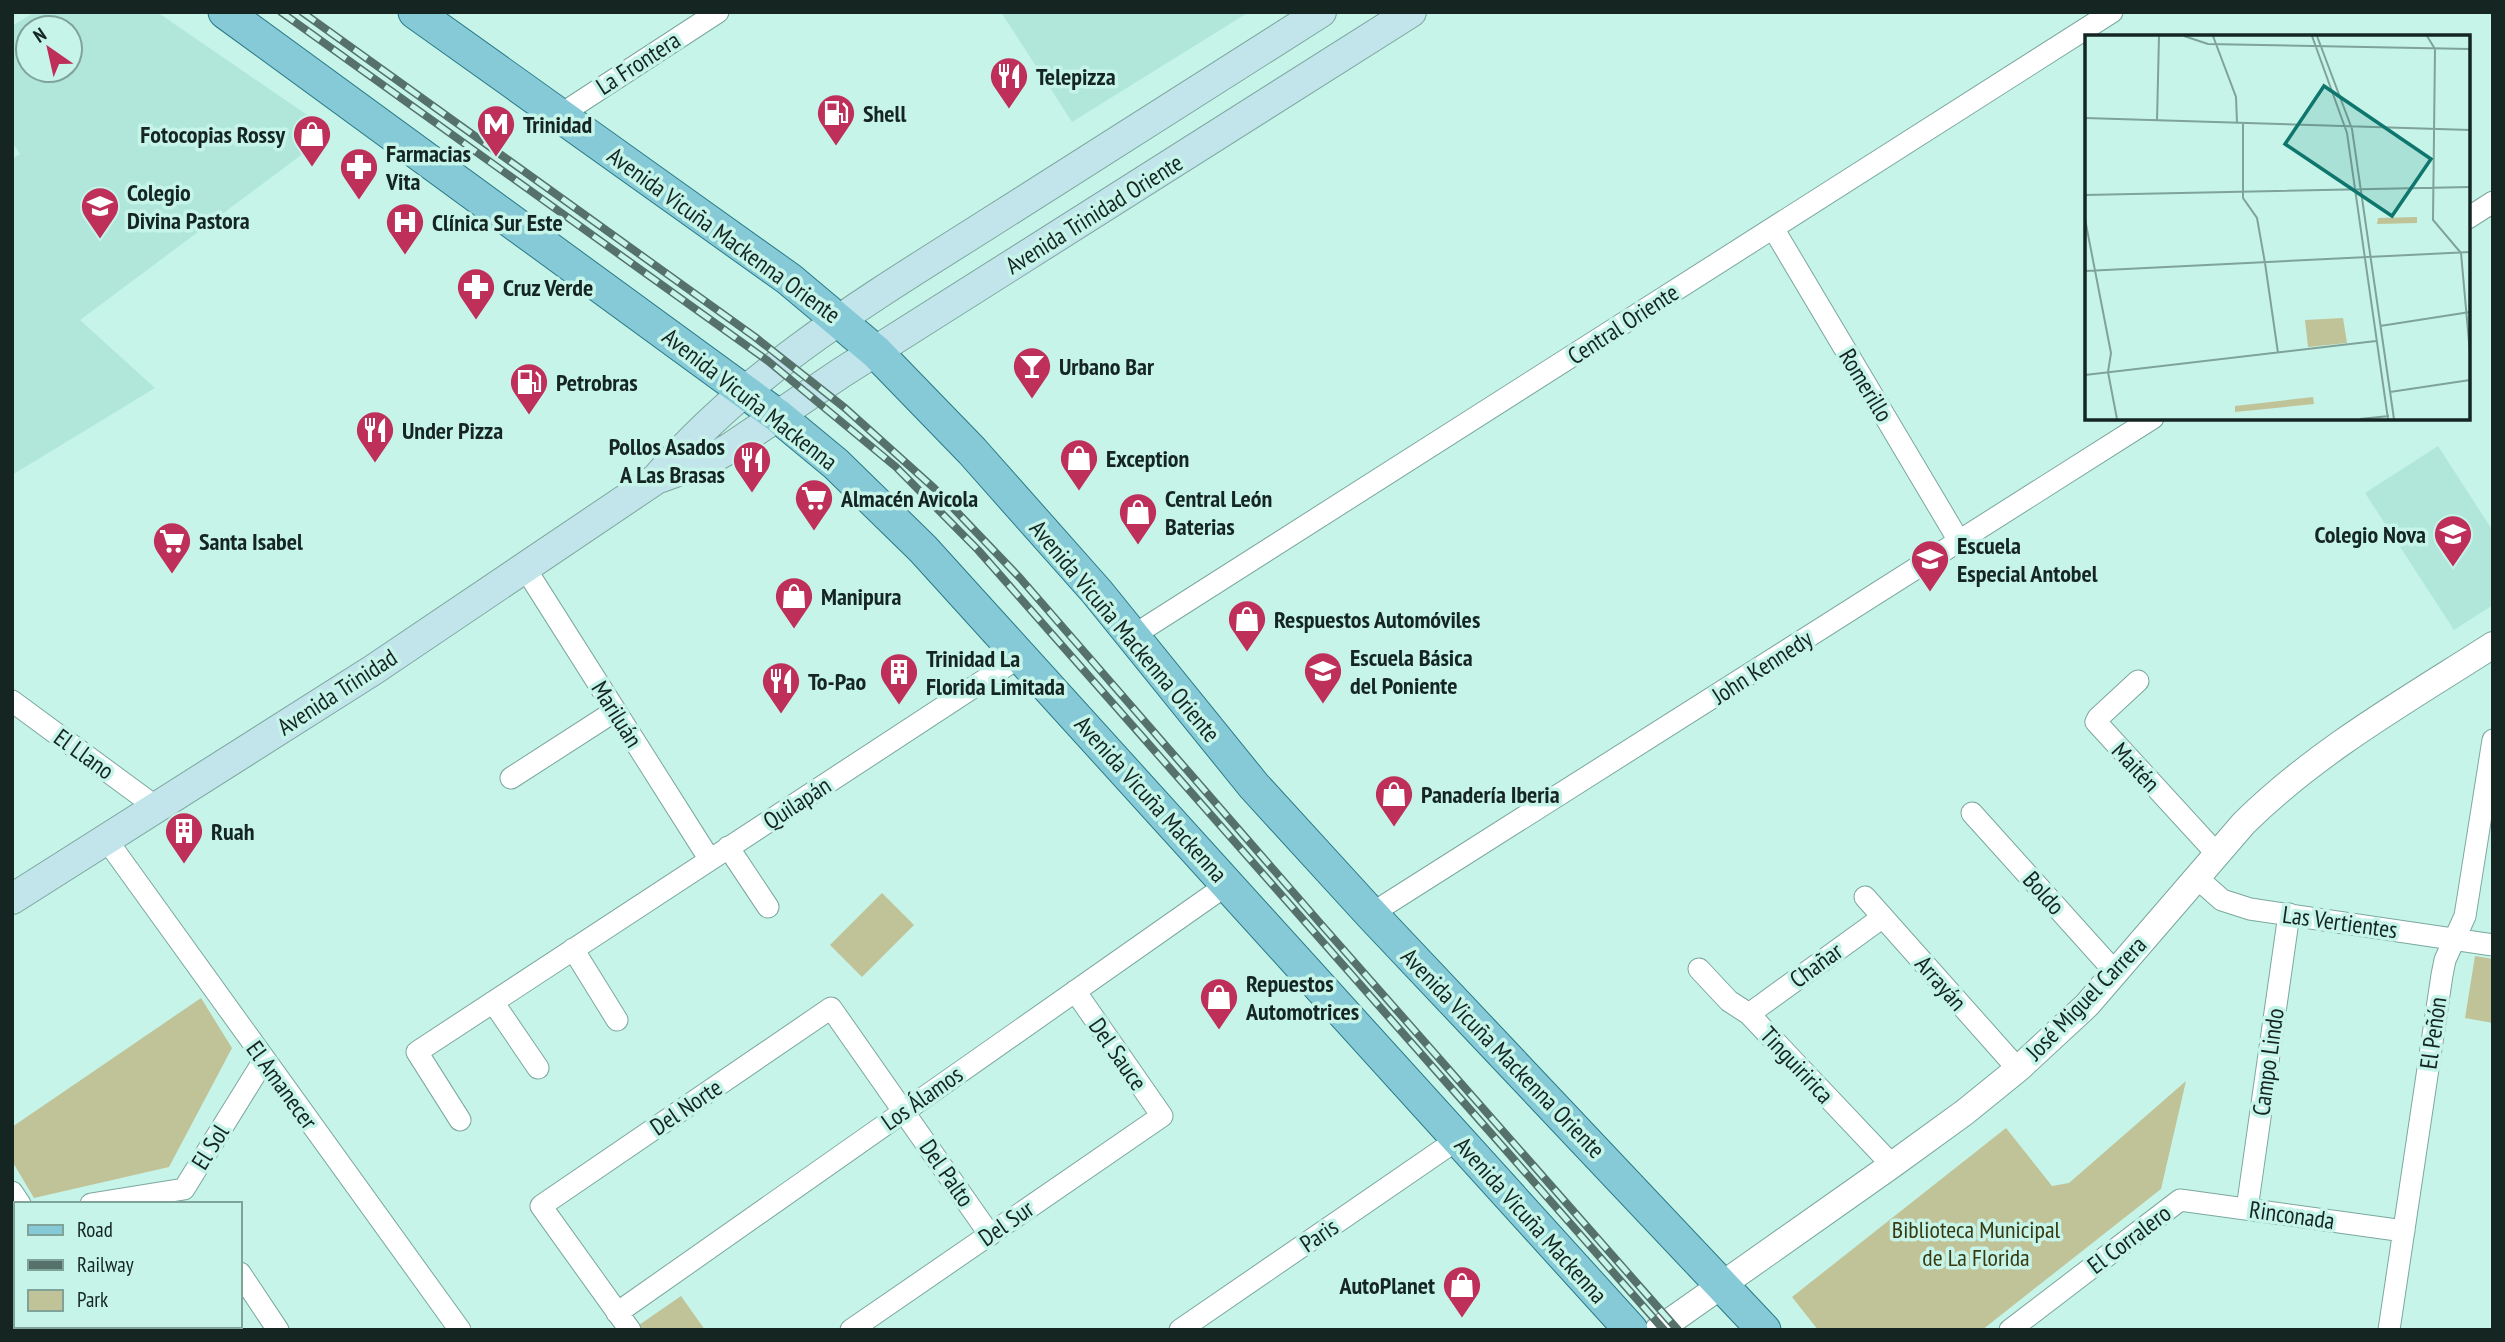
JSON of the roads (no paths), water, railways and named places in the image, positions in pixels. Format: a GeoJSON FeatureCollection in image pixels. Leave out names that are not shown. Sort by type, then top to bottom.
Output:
{"type":"FeatureCollection","features":[{"type":"Feature","properties":{"kind":"main road","name":"Avenida Vicuña Mackenna"},"geometry":{"type":"LineString","coordinates":[[225,12],[745,391],[836,464],[883,508],[1021,656],[1631,1330]]}},
{"type":"Feature","properties":{"kind":"main road","name":"Avenida Vicuña Mackenna Oriente"},"geometry":{"type":"LineString","coordinates":[[415,12],[770,265],[838,318],[876,352],[933,409],[1024,508],[1134,635],[1254,786],[1371,914],[1764,1330]]}},
{"type":"Feature","properties":{"kind":"main road","name":"Avenida Trinidad Oriente"},"geometry":{"type":"LineString","coordinates":[[745,391],[838,318],[1321,12]]}},
{"type":"Feature","properties":{"kind":"main road","name":"Avenida Trinidad Oriente"},"geometry":{"type":"LineString","coordinates":[[778,416],[1411,12]]}},
{"type":"Feature","properties":{"kind":"main road","name":"Avenida Trinidad"},"geometry":{"type":"LineString","coordinates":[[13,898],[373,670],[656,479],[704,427],[745,391]]}},
{"type":"Feature","properties":{"kind":"main road","name":"Avenida Trinidad"},"geometry":{"type":"LineString","coordinates":[[656,479],[709,460],[778,416]]}},
{"type":"Feature","properties":{"kind":"street","name":"Central Oriente"},"geometry":{"type":"LineString","coordinates":[[1134,635],[2112,12]]}},
{"type":"Feature","properties":{"kind":"street","name":"La Frontera"},"geometry":{"type":"LineString","coordinates":[[560,115],[713,13]]}},
{"type":"Feature","properties":{"kind":"street"},"geometry":{"type":"LineString","coordinates":[[2470,217],[2493,202]]}},
{"type":"Feature","properties":{"kind":"street","name":"Romerillo"},"geometry":{"type":"LineString","coordinates":[[1773,228],[1959,541]]}},
{"type":"Feature","properties":{"kind":"street","name":"John Kennedy"},"geometry":{"type":"LineString","coordinates":[[1371,914],[2150,420]]}},
{"type":"Feature","properties":{"kind":"street","name":"Mariluán"},"geometry":{"type":"LineString","coordinates":[[525,568],[710,860]]}},
{"type":"Feature","properties":{"kind":"street","name":"José Miguel Carrera"},"geometry":{"type":"LineString","coordinates":[[1658,1330],[1892,1165],[2018,1069],[2087,1005],[2266,801],[2315,761],[2493,645]]}},
{"type":"Feature","properties":{"kind":"street","name":"Quilapán"},"geometry":{"type":"LineString","coordinates":[[460,1120],[417,1052],[1021,656]]}},
{"type":"Feature","properties":{"kind":"street","name":"Maitén"},"geometry":{"type":"LineString","coordinates":[[2138,681],[2096,722],[2217,854]]}},
{"type":"Feature","properties":{"kind":"street","name":"El Llano"},"geometry":{"type":"LineString","coordinates":[[12,701],[156,807]]}},
{"type":"Feature","properties":{"kind":"street"},"geometry":{"type":"LineString","coordinates":[[511,778],[615,711]]}},
{"type":"Feature","properties":{"kind":"street","name":"El Peñón"},"geometry":{"type":"LineString","coordinates":[[2389,1330],[2442,975],[2465,916],[2493,740]]}},
{"type":"Feature","properties":{"kind":"street","name":"Boldo"},"geometry":{"type":"LineString","coordinates":[[1972,813],[2116,973]]}},
{"type":"Feature","properties":{"kind":"street","name":"El Amanecer"},"geometry":{"type":"LineString","coordinates":[[106,839],[460,1330]]}},
{"type":"Feature","properties":{"kind":"street"},"geometry":{"type":"LineString","coordinates":[[728,848],[768,907]]}},
{"type":"Feature","properties":{"kind":"street","name":"Las Vertientes"},"geometry":{"type":"LineString","coordinates":[[2197,878],[2213,894],[2236,905],[2493,945]]}},
{"type":"Feature","properties":{"kind":"street","name":"Los Álamos"},"geometry":{"type":"LineString","coordinates":[[624,1321],[904,1112],[1227,884]]}},
{"type":"Feature","properties":{"kind":"street","name":"Arrayán"},"geometry":{"type":"LineString","coordinates":[[1865,897],[2018,1069]]}},
{"type":"Feature","properties":{"kind":"street","name":"Campo Lindo"},"geometry":{"type":"LineString","coordinates":[[2247,1209],[2289,914]]}},
{"type":"Feature","properties":{"kind":"street","name":"Chañar"},"geometry":{"type":"LineString","coordinates":[[1749,1014],[1883,917]]}},
{"type":"Feature","properties":{"kind":"street"},"geometry":{"type":"LineString","coordinates":[[573,950],[617,1020]]}},
{"type":"Feature","properties":{"kind":"street","name":"Tinguiririca"},"geometry":{"type":"LineString","coordinates":[[1699,969],[1729,1001],[1749,1014],[1892,1165]]}},
{"type":"Feature","properties":{"kind":"street","name":"Del Sauce"},"geometry":{"type":"LineString","coordinates":[[1075,991],[1162,1116]]}},
{"type":"Feature","properties":{"kind":"street"},"geometry":{"type":"LineString","coordinates":[[493,1002],[538,1069]]}},
{"type":"Feature","properties":{"kind":"street","name":"Del Palto"},"geometry":{"type":"LineString","coordinates":[[831,1008],[990,1235]]}},
{"type":"Feature","properties":{"kind":"street","name":"Del Norte"},"geometry":{"type":"LineString","coordinates":[[624,1321],[541,1206],[831,1008]]}},
{"type":"Feature","properties":{"kind":"street","name":"El Sol"},"geometry":{"type":"LineString","coordinates":[[119,1202],[189,1197],[264,1060]]}},
{"type":"Feature","properties":{"kind":"street","name":"Del Sur"},"geometry":{"type":"LineString","coordinates":[[851,1330],[1162,1116]]}},
{"type":"Feature","properties":{"kind":"street","name":"Paris"},"geometry":{"type":"LineString","coordinates":[[1181,1330],[1458,1139]]}},
{"type":"Feature","properties":{"kind":"street","name":"Rinconada"},"geometry":{"type":"LineString","coordinates":[[2180,1200],[2404,1230]]}},
{"type":"Feature","properties":{"kind":"street","name":"El Corralero"},"geometry":{"type":"LineString","coordinates":[[2016,1329],[2180,1200]]}},
{"type":"Feature","properties":{"kind":"street"},"geometry":{"type":"LineString","coordinates":[[242,1275],[278,1330]]}},
{"type":"Feature","properties":{"kind":"railway"},"geometry":{"type":"LineString","coordinates":[[281,12],[768,361],[896,467],[978,550],[1664,1330]]}},
{"type":"Feature","properties":{"kind":"railway"},"geometry":{"type":"LineString","coordinates":[[302,12],[755,337],[845,408],[934,488],[1020,578],[1678,1330]]}},
{"type":"Feature","properties":{"kind":"place","name":"Telepizza"},"geometry":{"type":"Point","coordinates":[1009,110]}},
{"type":"Feature","properties":{"kind":"place","name":"Shell"},"geometry":{"type":"Point","coordinates":[836,147]}},
{"type":"Feature","properties":{"kind":"place","name":"Trinidad"},"geometry":{"type":"Point","coordinates":[496,158]}},
{"type":"Feature","properties":{"kind":"place","name":"Fotocopias Rossy"},"geometry":{"type":"Point","coordinates":[312,168]}},
{"type":"Feature","properties":{"kind":"place","name":"Farmacias Vita"},"geometry":{"type":"Point","coordinates":[359,201]}},
{"type":"Feature","properties":{"kind":"place","name":"Colegio Divina Pastora"},"geometry":{"type":"Point","coordinates":[100,240]}},
{"type":"Feature","properties":{"kind":"place","name":"Clínica Sur Este"},"geometry":{"type":"Point","coordinates":[405,256]}},
{"type":"Feature","properties":{"kind":"place","name":"Cruz Verde"},"geometry":{"type":"Point","coordinates":[476,321]}},
{"type":"Feature","properties":{"kind":"place","name":"Urbano Bar"},"geometry":{"type":"Point","coordinates":[1032,400]}},
{"type":"Feature","properties":{"kind":"place","name":"Petrobras"},"geometry":{"type":"Point","coordinates":[529,416]}},
{"type":"Feature","properties":{"kind":"place","name":"Under Pizza"},"geometry":{"type":"Point","coordinates":[375,464]}},
{"type":"Feature","properties":{"kind":"place","name":"Exception"},"geometry":{"type":"Point","coordinates":[1079,492]}},
{"type":"Feature","properties":{"kind":"place","name":"Pollos Asados A Las Brasas"},"geometry":{"type":"Point","coordinates":[752,494]}},
{"type":"Feature","properties":{"kind":"place","name":"Almacén Avicola"},"geometry":{"type":"Point","coordinates":[814,532]}},
{"type":"Feature","properties":{"kind":"place","name":"Central León Baterias"},"geometry":{"type":"Point","coordinates":[1138,546]}},
{"type":"Feature","properties":{"kind":"place","name":"Colegio Nova"},"geometry":{"type":"Point","coordinates":[2453,568]}},
{"type":"Feature","properties":{"kind":"place","name":"Santa Isabel"},"geometry":{"type":"Point","coordinates":[172,575]}},
{"type":"Feature","properties":{"kind":"place","name":"Escuela Especial Antobel"},"geometry":{"type":"Point","coordinates":[1930,593]}},
{"type":"Feature","properties":{"kind":"place","name":"Manipura"},"geometry":{"type":"Point","coordinates":[794,630]}},
{"type":"Feature","properties":{"kind":"place","name":"Respuestos Automóviles"},"geometry":{"type":"Point","coordinates":[1247,653]}},
{"type":"Feature","properties":{"kind":"place","name":"Escuela Básica del Poniente"},"geometry":{"type":"Point","coordinates":[1323,705]}},
{"type":"Feature","properties":{"kind":"place","name":"Trinidad La Florida Limitada"},"geometry":{"type":"Point","coordinates":[899,706]}},
{"type":"Feature","properties":{"kind":"place","name":"To-Pao"},"geometry":{"type":"Point","coordinates":[781,715]}},
{"type":"Feature","properties":{"kind":"place","name":"Panadería Iberia"},"geometry":{"type":"Point","coordinates":[1394,828]}},
{"type":"Feature","properties":{"kind":"place","name":"Ruah"},"geometry":{"type":"Point","coordinates":[184,865]}},
{"type":"Feature","properties":{"kind":"place","name":"Repuestos Automotrices"},"geometry":{"type":"Point","coordinates":[1219,1031]}},
{"type":"Feature","properties":{"kind":"place","name":"AutoPlanet"},"geometry":{"type":"Point","coordinates":[1462,1319]}},
{"type":"Feature","properties":{"kind":"park label","name":"Biblioteca Municipal de La Florida"},"geometry":{"type":"Point","coordinates":[1976,1243]}}]}
